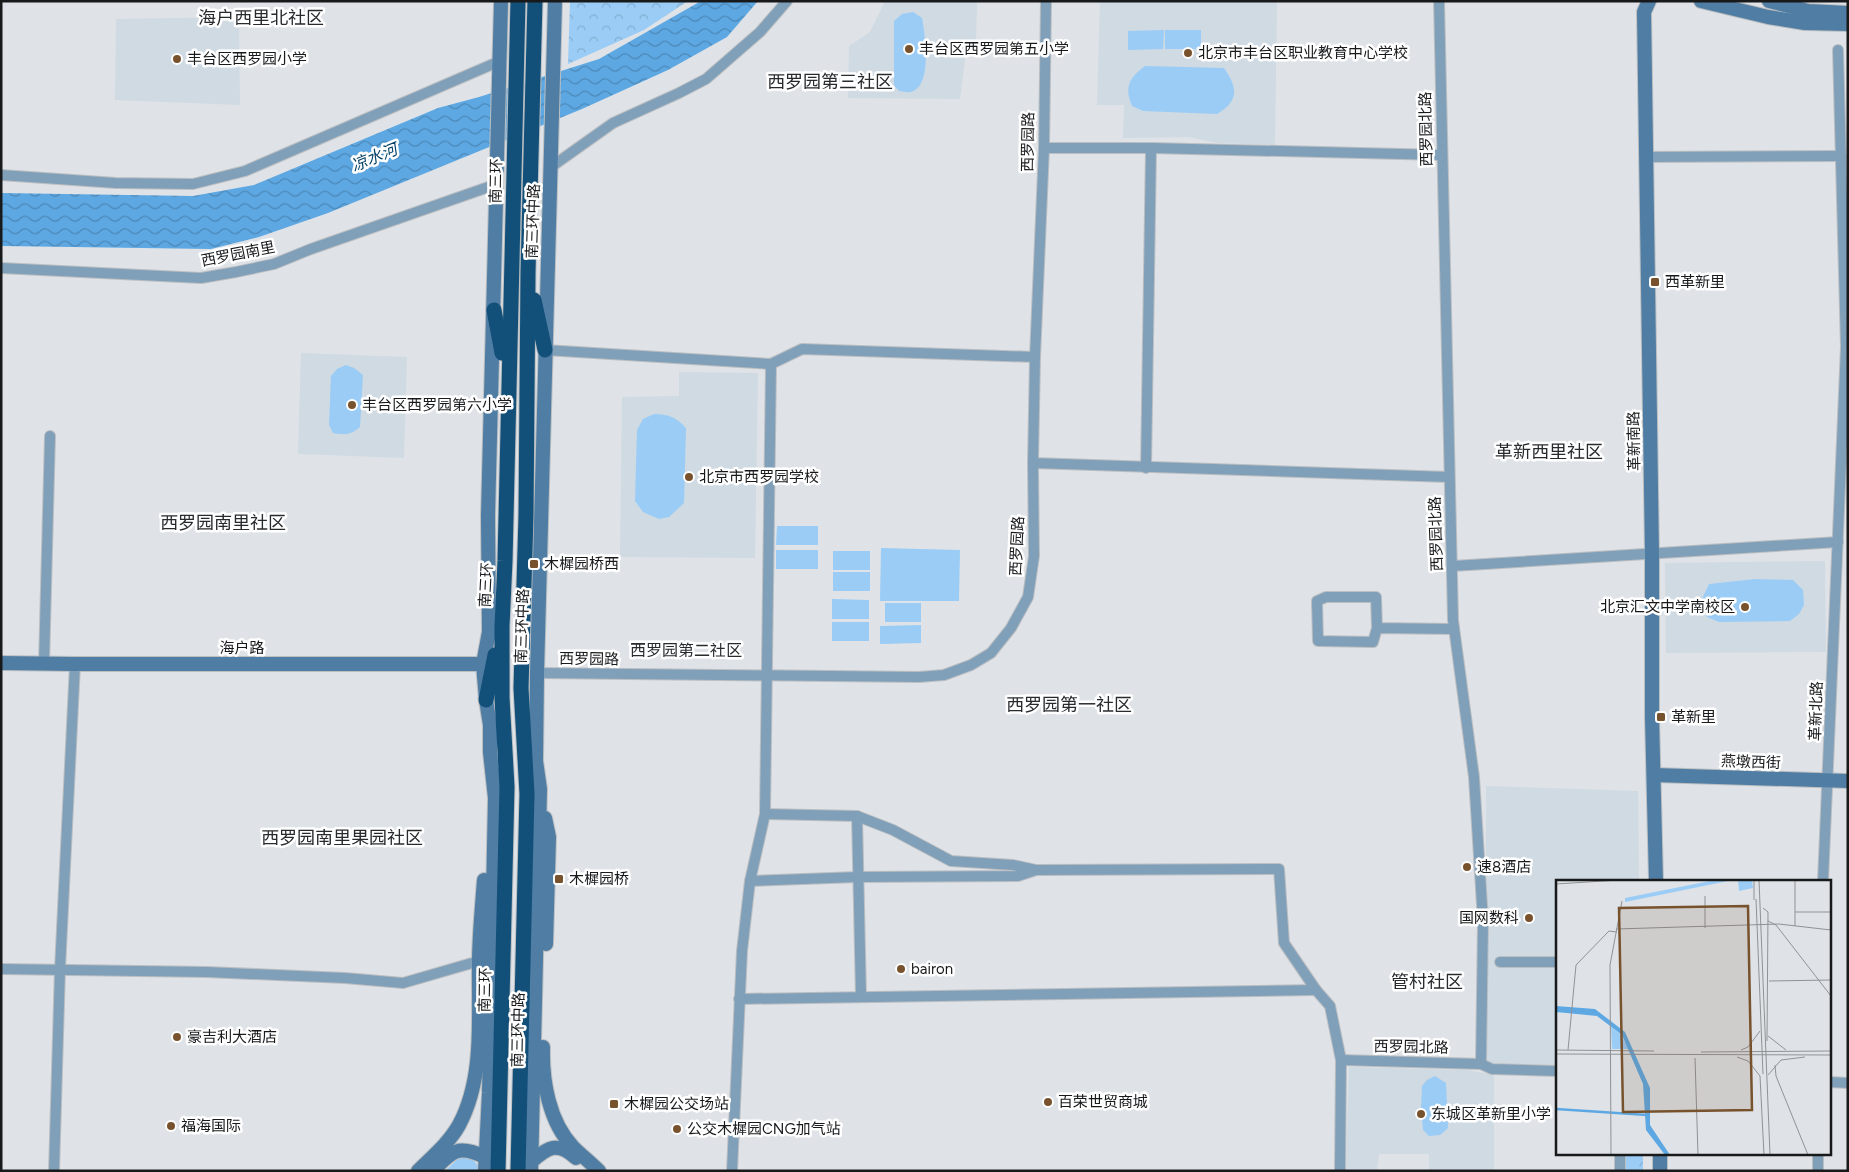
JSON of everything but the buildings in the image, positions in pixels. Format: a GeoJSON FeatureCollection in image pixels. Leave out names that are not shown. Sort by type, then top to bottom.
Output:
{"type":"FeatureCollection","features":[{"type":"Feature","properties":{"kind":"highway","name":"南三环"},"geometry":{"type":"LineString","coordinates":[[498,1171],[507,787],[502,698],[502,626],[518,1]]}},
{"type":"Feature","properties":{"kind":"highway"},"geometry":{"type":"LineString","coordinates":[[534,791],[521,688],[535,1]]}},
{"type":"Feature","properties":{"kind":"highway"},"geometry":{"type":"LineString","coordinates":[[528,272],[545,350]]}},
{"type":"Feature","properties":{"kind":"highway"},"geometry":{"type":"LineString","coordinates":[[494,310],[508,386]]}},
{"type":"Feature","properties":{"kind":"highway"},"geometry":{"type":"LineString","coordinates":[[486,700],[502,626]]}},
{"type":"Feature","properties":{"kind":"highway"},"geometry":{"type":"LineString","coordinates":[[518,1171],[536,762]]}},
{"type":"Feature","properties":{"kind":"highway"},"geometry":{"type":"LineString","coordinates":[[495,798],[506,819]]}},
{"type":"Feature","properties":{"kind":"street"},"geometry":{"type":"LineString","coordinates":[[418,1171],[444,1145],[459,1125],[473,1087],[478,1057],[479,961],[490,794],[490,725],[483,664],[489,632],[488,516],[501,1]]}},
{"type":"Feature","properties":{"kind":"street","name":"南三环中路"},"geometry":{"type":"LineString","coordinates":[[536,762],[555,1]]}},
{"type":"Feature","properties":{"kind":"street"},"geometry":{"type":"LineString","coordinates":[[550,167],[613,123],[679,94],[706,79],[760,32],[787,1]]}},
{"type":"Feature","properties":{"kind":"street","name":"西罗园路"},"geometry":{"type":"LineString","coordinates":[[537,673],[919,677],[944,675],[971,665],[991,653],[1011,628],[1028,597],[1034,556],[1035,357],[1044,148],[1046,1]]}},
{"type":"Feature","properties":{"kind":"street","name":"西罗园北路"},"geometry":{"type":"LineString","coordinates":[[1439,1],[1454,629],[1474,777],[1483,921],[1481,1064]]}},
{"type":"Feature","properties":{"kind":"street","name":"革新南路"},"geometry":{"type":"LineString","coordinates":[[1649,1],[1644,12],[1645,157],[1652,554],[1652,717],[1656,880]]}},
{"type":"Feature","properties":{"kind":"street"},"geometry":{"type":"LineString","coordinates":[[1701,1],[1768,17],[1805,23],[1848,24]]}},
{"type":"Feature","properties":{"kind":"street"},"geometry":{"type":"LineString","coordinates":[[1769,1],[1808,11],[1848,13]]}},
{"type":"Feature","properties":{"kind":"street","name":"革新北路"},"geometry":{"type":"LineString","coordinates":[[1823,880],[1846,347],[1838,50]]}},
{"type":"Feature","properties":{"kind":"street"},"geometry":{"type":"LineString","coordinates":[[1,175],[116,183],[193,184],[244,171],[500,61]]}},
{"type":"Feature","properties":{"kind":"street"},"geometry":{"type":"LineString","coordinates":[[1044,148],[1151,148],[1442,155]]}},
{"type":"Feature","properties":{"kind":"street"},"geometry":{"type":"LineString","coordinates":[[1146,468],[1151,148]]}},
{"type":"Feature","properties":{"kind":"street"},"geometry":{"type":"LineString","coordinates":[[1645,157],[1841,156]]}},
{"type":"Feature","properties":{"kind":"street","name":"西罗园南里"},"geometry":{"type":"LineString","coordinates":[[1,268],[201,278],[227,274],[274,264],[497,184]]}},
{"type":"Feature","properties":{"kind":"street"},"geometry":{"type":"LineString","coordinates":[[545,350],[770,364],[802,349],[1035,357]]}},
{"type":"Feature","properties":{"kind":"street"},"geometry":{"type":"LineString","coordinates":[[732,1171],[739,998],[750,881],[765,814],[770,364]]}},
{"type":"Feature","properties":{"kind":"street"},"geometry":{"type":"LineString","coordinates":[[44,664],[50,436]]}},
{"type":"Feature","properties":{"kind":"street"},"geometry":{"type":"LineString","coordinates":[[1033,463],[1449,477]]}},
{"type":"Feature","properties":{"kind":"street"},"geometry":{"type":"LineString","coordinates":[[1453,566],[1838,542]]}},
{"type":"Feature","properties":{"kind":"street"},"geometry":{"type":"LineString","coordinates":[[1326,597],[1376,597],[1377,628],[1374,642],[1318,641],[1317,601],[1326,597]]}},
{"type":"Feature","properties":{"kind":"street"},"geometry":{"type":"LineString","coordinates":[[1377,628],[1454,629]]}},
{"type":"Feature","properties":{"kind":"street","name":"海户路"},"geometry":{"type":"LineString","coordinates":[[1,663],[483,664]]}},
{"type":"Feature","properties":{"kind":"street"},"geometry":{"type":"LineString","coordinates":[[54,1171],[60,969],[75,664]]}},
{"type":"Feature","properties":{"kind":"street"},"geometry":{"type":"LineString","coordinates":[[485,1164],[489,1093],[495,798],[490,752]]}},
{"type":"Feature","properties":{"kind":"street","name":"燕墩西街"},"geometry":{"type":"LineString","coordinates":[[1654,775],[1848,781]]}},
{"type":"Feature","properties":{"kind":"street"},"geometry":{"type":"LineString","coordinates":[[534,791],[549,836],[543,1060],[545,1085],[555,1119],[559,1126],[572,1146],[599,1171]]}},
{"type":"Feature","properties":{"kind":"street","name":"南三环中路"},"geometry":{"type":"LineString","coordinates":[[531,1166],[534,791]]}},
{"type":"Feature","properties":{"kind":"street"},"geometry":{"type":"LineString","coordinates":[[765,814],[857,816],[893,830],[951,860],[1013,865],[1036,870],[1279,868],[1284,943],[1316,990],[1330,1006],[1341,1060],[1340,1171]]}},
{"type":"Feature","properties":{"kind":"street"},"geometry":{"type":"LineString","coordinates":[[857,816],[861,997]]}},
{"type":"Feature","properties":{"kind":"street"},"geometry":{"type":"LineString","coordinates":[[750,881],[858,877],[1018,876],[1036,870]]}},
{"type":"Feature","properties":{"kind":"street"},"geometry":{"type":"LineString","coordinates":[[1,969],[216,972],[345,978],[404,983],[479,961]]}},
{"type":"Feature","properties":{"kind":"street"},"geometry":{"type":"LineString","coordinates":[[1500,962],[1556,962]]}},
{"type":"Feature","properties":{"kind":"street"},"geometry":{"type":"LineString","coordinates":[[739,998],[1316,990]]}},
{"type":"Feature","properties":{"kind":"street","name":"西罗园北路"},"geometry":{"type":"LineString","coordinates":[[1341,1060],[1481,1064],[1492,1069],[1556,1071]]}},
{"type":"Feature","properties":{"kind":"street"},"geometry":{"type":"LineString","coordinates":[[1832,1082],[1848,1083]]}},
{"type":"Feature","properties":{"kind":"street"},"geometry":{"type":"LineString","coordinates":[[531,1166],[544,1150],[553,1147],[562,1148],[570,1153],[588,1171]]}},
{"type":"Feature","properties":{"kind":"street"},"geometry":{"type":"LineString","coordinates":[[433,1171],[451,1152],[463,1149],[485,1164]]}},
{"type":"Feature","properties":{"kind":"street"},"geometry":{"type":"LineString","coordinates":[[1620,1154],[1620,1171]]}},
{"type":"Feature","properties":{"kind":"street"},"geometry":{"type":"LineString","coordinates":[[1660,1154],[1660,1171]]}},
{"type":"Feature","properties":{"kind":"street"},"geometry":{"type":"LineString","coordinates":[[1818,1154],[1818,1171]]}},
{"type":"Feature","properties":{"kind":"shaded area","name":"丰台区西罗园第五小学"},"geometry":{"type":"Polygon","coordinates":[[[885,1],[977,1],[976,44],[966,51],[960,99],[848,98],[849,46],[870,32],[885,1]]]}},
{"type":"Feature","properties":{"kind":"shaded area","name":"北京市丰台区职业教育中心学校"},"geometry":{"type":"Polygon","coordinates":[[[1100,1],[1277,1],[1275,145],[1218,143],[1188,137],[1123,138],[1124,105],[1097,105],[1100,1]]]}},
{"type":"Feature","properties":{"kind":"shaded area","name":"丰台区西罗园小学"},"geometry":{"type":"Polygon","coordinates":[[[239,17],[240,105],[115,100],[116,19],[239,17]]]}},
{"type":"Feature","properties":{"kind":"shaded area","name":"丰台区西罗园第六小学"},"geometry":{"type":"Polygon","coordinates":[[[301,353],[407,357],[404,458],[298,454],[301,353]]]}},
{"type":"Feature","properties":{"kind":"shaded area","name":"北京市西罗园学校"},"geometry":{"type":"Polygon","coordinates":[[[679,372],[758,373],[755,558],[620,557],[622,397],[679,396],[679,372]]]}},
{"type":"Feature","properties":{"kind":"shaded area","name":"北京汇文中学南校区"},"geometry":{"type":"Polygon","coordinates":[[[1825,561],[1826,652],[1666,653],[1665,563],[1825,561]]]}},
{"type":"Feature","properties":{"kind":"shaded area"},"geometry":{"type":"Polygon","coordinates":[[[1486,786],[1638,791],[1639,880],[1556,880],[1556,1065],[1486,1063],[1486,786]]]}},
{"type":"Feature","properties":{"kind":"shaded area","name":"东城区革新里小学"},"geometry":{"type":"Polygon","coordinates":[[[1349,1067],[1467,1070],[1494,1075],[1494,1171],[1429,1171],[1429,1154],[1379,1154],[1377,1171],[1346,1171],[1349,1067]]]}},
{"type":"Feature","properties":{"kind":"green space"},"geometry":{"type":"Polygon","coordinates":[[[570,1],[688,1],[644,30],[568,64],[570,1]]]}},
{"type":"Feature","properties":{"kind":"green space"},"geometry":{"type":"Polygon","coordinates":[[[913,12],[922,18],[926,47],[925,70],[918,88],[911,92],[899,91],[894,85],[894,21],[902,14],[913,12]]]}},
{"type":"Feature","properties":{"kind":"green space"},"geometry":{"type":"Polygon","coordinates":[[[1164,30],[1163,49],[1128,50],[1128,31],[1164,30]]]}},
{"type":"Feature","properties":{"kind":"green space"},"geometry":{"type":"Polygon","coordinates":[[[1165,30],[1201,30],[1201,49],[1165,49],[1165,30]]]}},
{"type":"Feature","properties":{"kind":"green space"},"geometry":{"type":"Polygon","coordinates":[[[1145,66],[1224,68],[1234,88],[1233,99],[1217,114],[1143,111],[1132,106],[1128,88],[1135,75],[1145,66]]]}},
{"type":"Feature","properties":{"kind":"green space"},"geometry":{"type":"Polygon","coordinates":[[[346,365],[363,375],[360,427],[348,434],[333,433],[329,425],[331,376],[337,369],[346,365]]]}},
{"type":"Feature","properties":{"kind":"green space"},"geometry":{"type":"Polygon","coordinates":[[[654,414],[671,417],[679,421],[686,428],[684,503],[669,517],[659,519],[643,512],[635,501],[637,430],[643,419],[654,414]]]}},
{"type":"Feature","properties":{"kind":"green space"},"geometry":{"type":"Polygon","coordinates":[[[777,526],[818,526],[818,545],[776,545],[777,526]]]}},
{"type":"Feature","properties":{"kind":"green space"},"geometry":{"type":"Polygon","coordinates":[[[881,548],[960,550],[959,601],[880,601],[881,548]]]}},
{"type":"Feature","properties":{"kind":"green space"},"geometry":{"type":"Polygon","coordinates":[[[776,550],[818,550],[818,569],[776,569],[776,550]]]}},
{"type":"Feature","properties":{"kind":"green space"},"geometry":{"type":"Polygon","coordinates":[[[833,551],[870,551],[870,570],[833,570],[833,551]]]}},
{"type":"Feature","properties":{"kind":"green space"},"geometry":{"type":"Polygon","coordinates":[[[833,572],[870,572],[870,591],[833,591],[833,572]]]}},
{"type":"Feature","properties":{"kind":"green space"},"geometry":{"type":"Polygon","coordinates":[[[1756,579],[1793,580],[1803,590],[1804,605],[1799,614],[1790,621],[1719,622],[1707,617],[1702,599],[1709,584],[1756,579]]]}},
{"type":"Feature","properties":{"kind":"green space"},"geometry":{"type":"Polygon","coordinates":[[[832,599],[869,600],[869,619],[832,619],[832,599]]]}},
{"type":"Feature","properties":{"kind":"green space"},"geometry":{"type":"Polygon","coordinates":[[[885,603],[921,603],[921,622],[885,622],[885,603]]]}},
{"type":"Feature","properties":{"kind":"green space"},"geometry":{"type":"Polygon","coordinates":[[[832,622],[869,622],[869,641],[832,641],[832,622]]]}},
{"type":"Feature","properties":{"kind":"green space"},"geometry":{"type":"Polygon","coordinates":[[[921,625],[921,643],[880,644],[880,626],[921,625]]]}},
{"type":"Feature","properties":{"kind":"green space"},"geometry":{"type":"Polygon","coordinates":[[[1435,1076],[1446,1083],[1448,1128],[1440,1135],[1429,1136],[1423,1130],[1422,1086],[1427,1080],[1435,1076]]]}},
{"type":"Feature","properties":{"kind":"green space"},"geometry":{"type":"Polygon","coordinates":[[[1626,1154],[1643,1154],[1643,1171],[1626,1171],[1626,1154]]]}},
{"type":"Feature","properties":{"kind":"green space"},"geometry":{"type":"Polygon","coordinates":[[[461,1156],[472,1158],[478,1166],[478,1171],[445,1171],[461,1156]]]}},
{"type":"Feature","properties":{"kind":"water","name":"凉水河"},"geometry":{"type":"Polygon","coordinates":[[[701,1],[758,1],[727,37],[668,70],[582,109],[328,213],[259,237],[211,249],[1,246],[1,193],[193,196],[254,185],[438,108],[599,59],[701,1]]]}},
{"type":"Feature","properties":{"kind":"place","name":"丰台区西罗园第五小学"},"geometry":{"type":"Point","coordinates":[909,49]}},
{"type":"Feature","properties":{"kind":"place","name":"北京市丰台区职业教育中心学校"},"geometry":{"type":"Point","coordinates":[1188,53]}},
{"type":"Feature","properties":{"kind":"place","name":"丰台区西罗园小学"},"geometry":{"type":"Point","coordinates":[177,59]}},
{"type":"Feature","properties":{"kind":"place","name":"西革新里"},"geometry":{"type":"Point","coordinates":[1655,282]}},
{"type":"Feature","properties":{"kind":"place","name":"丰台区西罗园第六小学"},"geometry":{"type":"Point","coordinates":[352,405]}},
{"type":"Feature","properties":{"kind":"place","name":"北京市西罗园学校"},"geometry":{"type":"Point","coordinates":[689,477]}},
{"type":"Feature","properties":{"kind":"place","name":"木樨园桥西"},"geometry":{"type":"Point","coordinates":[534,564]}},
{"type":"Feature","properties":{"kind":"place","name":"北京汇文中学南校区"},"geometry":{"type":"Point","coordinates":[1745,607]}},
{"type":"Feature","properties":{"kind":"place","name":"革新里"},"geometry":{"type":"Point","coordinates":[1661,717]}},
{"type":"Feature","properties":{"kind":"place","name":"速8酒店"},"geometry":{"type":"Point","coordinates":[1467,867]}},
{"type":"Feature","properties":{"kind":"place","name":"木樨园桥"},"geometry":{"type":"Point","coordinates":[559,879]}},
{"type":"Feature","properties":{"kind":"place","name":"国网数科"},"geometry":{"type":"Point","coordinates":[1529,918]}},
{"type":"Feature","properties":{"kind":"place","name":"bairon"},"geometry":{"type":"Point","coordinates":[901,969]}},
{"type":"Feature","properties":{"kind":"place","name":"豪吉利大酒店"},"geometry":{"type":"Point","coordinates":[177,1037]}},
{"type":"Feature","properties":{"kind":"place","name":"百荣世贸商城"},"geometry":{"type":"Point","coordinates":[1048,1102]}},
{"type":"Feature","properties":{"kind":"place","name":"木樨园公交场站"},"geometry":{"type":"Point","coordinates":[614,1104]}},
{"type":"Feature","properties":{"kind":"place","name":"东城区革新里小学"},"geometry":{"type":"Point","coordinates":[1421,1114]}},
{"type":"Feature","properties":{"kind":"place","name":"福海国际"},"geometry":{"type":"Point","coordinates":[171,1126]}},
{"type":"Feature","properties":{"kind":"place","name":"公交木樨园CNG加气站"},"geometry":{"type":"Point","coordinates":[677,1129]}},
{"type":"Feature","properties":{"kind":"district","name":"海户西里北社区"},"geometry":{"type":"Point","coordinates":[261,18]}},
{"type":"Feature","properties":{"kind":"district","name":"西罗园第三社区"},"geometry":{"type":"Point","coordinates":[830,82]}},
{"type":"Feature","properties":{"kind":"district","name":"革新西里社区"},"geometry":{"type":"Point","coordinates":[1549,452]}},
{"type":"Feature","properties":{"kind":"district","name":"西罗园南里社区"},"geometry":{"type":"Point","coordinates":[223,523]}},
{"type":"Feature","properties":{"kind":"district","name":"西罗园第二社区"},"geometry":{"type":"Point","coordinates":[686,650]}},
{"type":"Feature","properties":{"kind":"district","name":"西罗园第一社区"},"geometry":{"type":"Point","coordinates":[1069,705]}},
{"type":"Feature","properties":{"kind":"district","name":"西罗园南里果园社区"},"geometry":{"type":"Point","coordinates":[342,838]}},
{"type":"Feature","properties":{"kind":"district","name":"管村社区"},"geometry":{"type":"Point","coordinates":[1427,982]}}]}
